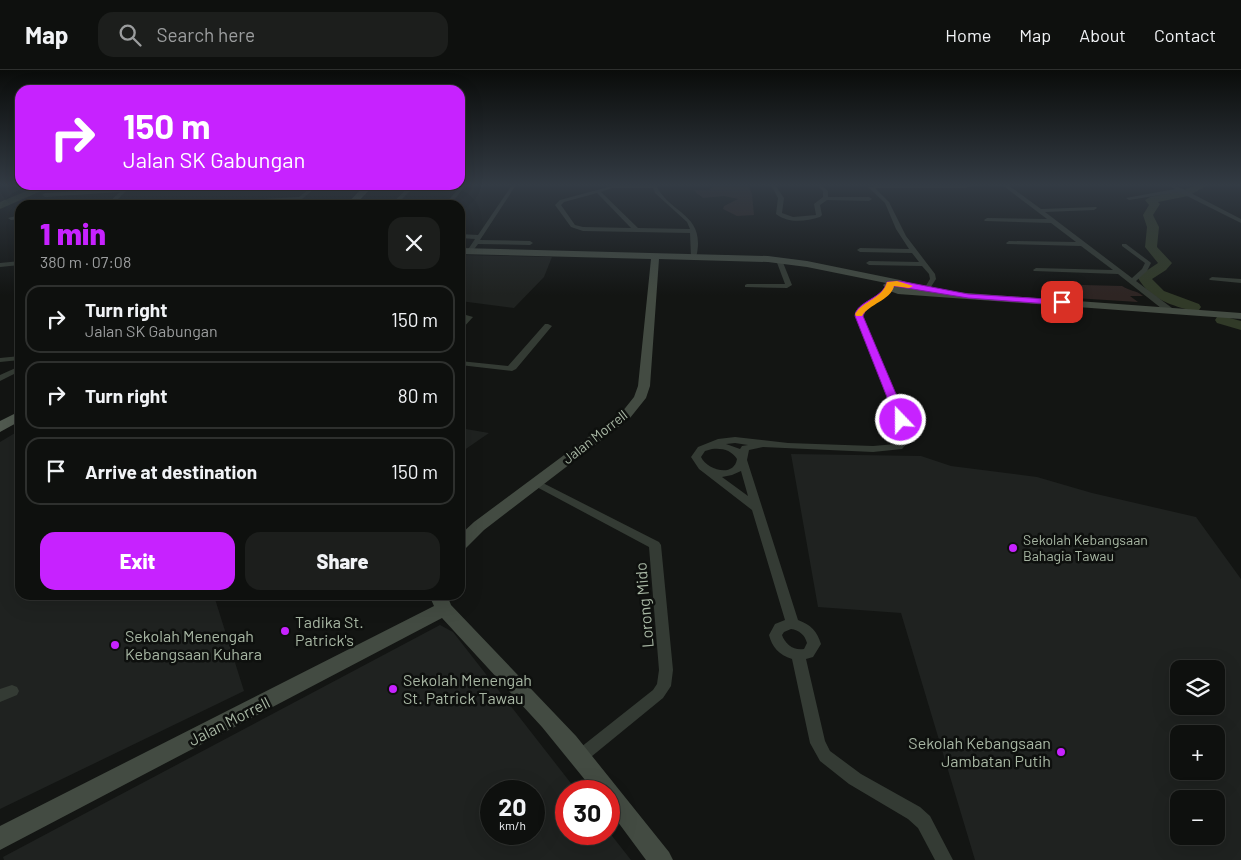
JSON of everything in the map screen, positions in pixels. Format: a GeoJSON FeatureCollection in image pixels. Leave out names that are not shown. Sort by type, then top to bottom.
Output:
{"type":"FeatureCollection","features":[{"type":"Feature","properties":{"kind":"main road"},"geometry":{"type":"LineString","coordinates":[[0,427],[15,418]]}},
{"type":"Feature","properties":{"kind":"street"},"geometry":{"type":"LineString","coordinates":[[470,252],[489,222]]}},
{"type":"Feature","properties":{"kind":"street"},"geometry":{"type":"LineString","coordinates":[[572,222],[577,228],[592,230],[694,231]]}},
{"type":"Feature","properties":{"kind":"street"},"geometry":{"type":"LineString","coordinates":[[628,222],[636,230]]}},
{"type":"Feature","properties":{"kind":"street"},"geometry":{"type":"LineString","coordinates":[[689,222],[694,231],[694,258]]}},
{"type":"Feature","properties":{"kind":"street"},"geometry":{"type":"LineString","coordinates":[[896,222],[933,279],[927,289]]}},
{"type":"Feature","properties":{"kind":"street"},"geometry":{"type":"LineString","coordinates":[[1053,222],[1169,310]]}},
{"type":"Feature","properties":{"kind":"street"},"geometry":{"type":"LineString","coordinates":[[465,237],[530,243]]}},
{"type":"Feature","properties":{"kind":"street"},"geometry":{"type":"LineString","coordinates":[[1010,243],[1082,244]]}},
{"type":"Feature","properties":{"kind":"street"},"geometry":{"type":"LineString","coordinates":[[1124,245],[1148,263],[1145,270],[1131,282]]}},
{"type":"Feature","properties":{"kind":"street"},"geometry":{"type":"LineString","coordinates":[[860,250],[914,251]]}},
{"type":"Feature","properties":{"kind":"street"},"geometry":{"type":"LineString","coordinates":[[465,252],[779,260],[861,276],[897,288],[968,296],[1241,316]]}},
{"type":"Feature","properties":{"kind":"street","name":"Jalan Morrell"},"geometry":{"type":"LineString","coordinates":[[465,539],[479,526],[626,415],[640,398],[647,368],[654,257]]}},
{"type":"Feature","properties":{"kind":"street"},"geometry":{"type":"LineString","coordinates":[[747,286],[789,285],[779,260]]}},
{"type":"Feature","properties":{"kind":"street"},"geometry":{"type":"LineString","coordinates":[[869,263],[924,264]]}},
{"type":"Feature","properties":{"kind":"street"},"geometry":{"type":"LineString","coordinates":[[0,265],[15,264]]}},
{"type":"Feature","properties":{"kind":"street"},"geometry":{"type":"LineString","coordinates":[[1036,270],[1118,272]]}},
{"type":"Feature","properties":{"kind":"street"},"geometry":{"type":"LineString","coordinates":[[1212,279],[1241,280]]}},
{"type":"Feature","properties":{"kind":"street"},"geometry":{"type":"LineString","coordinates":[[707,447],[720,440],[745,440],[762,444],[899,447],[908,438],[859,312],[897,288],[927,289],[968,296]]}},
{"type":"Feature","properties":{"kind":"street"},"geometry":{"type":"LineString","coordinates":[[465,321],[469,317]]}},
{"type":"Feature","properties":{"kind":"street"},"geometry":{"type":"LineString","coordinates":[[465,364],[509,369],[513,367],[548,326]]}},
{"type":"Feature","properties":{"kind":"street"},"geometry":{"type":"LineString","coordinates":[[0,360],[15,358]]}},
{"type":"Feature","properties":{"kind":"street"},"geometry":{"type":"LineString","coordinates":[[0,378],[15,370]]}},
{"type":"Feature","properties":{"kind":"street"},"geometry":{"type":"LineString","coordinates":[[706,470],[728,473],[739,468],[745,448],[762,444]]}},
{"type":"Feature","properties":{"kind":"street"},"geometry":{"type":"LineString","coordinates":[[758,509],[701,466],[696,457],[701,449],[716,445],[729,448],[735,451],[742,459],[758,509],[792,624]]}},
{"type":"Feature","properties":{"kind":"street","name":"Lorong Mido"},"geometry":{"type":"LineString","coordinates":[[537,483],[655,546],[666,670],[664,686],[658,694],[581,756]]}},
{"type":"Feature","properties":{"kind":"street"},"geometry":{"type":"LineString","coordinates":[[441,602],[541,711],[600,780]]}},
{"type":"Feature","properties":{"kind":"street","name":"Jalan Morrell"},"geometry":{"type":"LineString","coordinates":[[0,838],[441,602]]}},
{"type":"Feature","properties":{"kind":"street"},"geometry":{"type":"LineString","coordinates":[[792,624],[806,629],[813,638],[814,644],[809,652],[798,655],[785,651],[777,642],[776,637],[780,628],[792,624]]}},
{"type":"Feature","properties":{"kind":"street"},"geometry":{"type":"LineString","coordinates":[[798,655],[818,743],[825,756],[855,779],[914,813],[924,822],[944,860]]}},
{"type":"Feature","properties":{"kind":"street"},"geometry":{"type":"LineString","coordinates":[[620,806],[661,860]]}},
{"type":"Feature","properties":{"kind":"shaded area"},"geometry":{"type":"Polygon","coordinates":[[[465,255],[552,257],[544,277],[514,308],[465,302],[465,255]]]}},
{"type":"Feature","properties":{"kind":"shaded area"},"geometry":{"type":"Polygon","coordinates":[[[1045,284],[1122,286],[1143,296],[1130,296],[1138,302],[1058,297],[1045,284]]]}},
{"type":"Feature","properties":{"kind":"shaded area"},"geometry":{"type":"Polygon","coordinates":[[[465,429],[489,433],[465,450],[465,429]]]}},
{"type":"Feature","properties":{"kind":"shaded area","name":"Sekolah Menengah Kebangsaan Kuhara"},"geometry":{"type":"Polygon","coordinates":[[[15,433],[15,600],[215,600],[244,691],[0,809],[0,442],[15,433]]]}},
{"type":"Feature","properties":{"kind":"shaded area"},"geometry":{"type":"Polygon","coordinates":[[[791,454],[921,456],[951,466],[1037,477],[1092,493],[1196,517],[1241,579],[1241,860],[975,860],[901,613],[818,607],[791,454]]]}},
{"type":"Feature","properties":{"kind":"shaded area"},"geometry":{"type":"Polygon","coordinates":[[[440,625],[453,632],[568,780],[555,780],[555,845],[619,845],[631,860],[4,860],[3,857],[440,625]]]}},
{"type":"Feature","properties":{"kind":"waterway"},"geometry":{"type":"LineString","coordinates":[[1151,222],[1153,232],[1151,247],[1156,255],[1166,263],[1145,278],[1149,285],[1159,294],[1194,307]]}},
{"type":"Feature","properties":{"kind":"waterway"},"geometry":{"type":"LineString","coordinates":[[1222,320],[1241,326]]}},
{"type":"Feature","properties":{"kind":"slow traffic"},"geometry":{"type":"LineString","coordinates":[[859,314],[862,309],[890,288],[888,285],[897,283],[909,286]]}},
{"type":"Feature","properties":{"kind":"place","name":"Sekolah Kebangsaan Bahagia Tawau"},"geometry":{"type":"Point","coordinates":[1013,548]}},
{"type":"Feature","properties":{"kind":"place","name":"Tadika St. Patrick's"},"geometry":{"type":"Point","coordinates":[285,631]}},
{"type":"Feature","properties":{"kind":"place","name":"Sekolah Menengah Kebangsaan Kuhara"},"geometry":{"type":"Point","coordinates":[115,645]}},
{"type":"Feature","properties":{"kind":"place","name":"Sekolah Menengah St. Patrick Tawau"},"geometry":{"type":"Point","coordinates":[393,689]}},
{"type":"Feature","properties":{"kind":"place","name":"Sekolah Kebangsaan Jambatan Putih"},"geometry":{"type":"Point","coordinates":[1061,752]}},
{"type":"Feature","properties":{"kind":"route"},"geometry":{"type":"LineString","coordinates":[[901,420],[859,316],[859,312],[862,309],[890,288],[888,285],[894,283],[968,296],[1062,302]]}}]}
